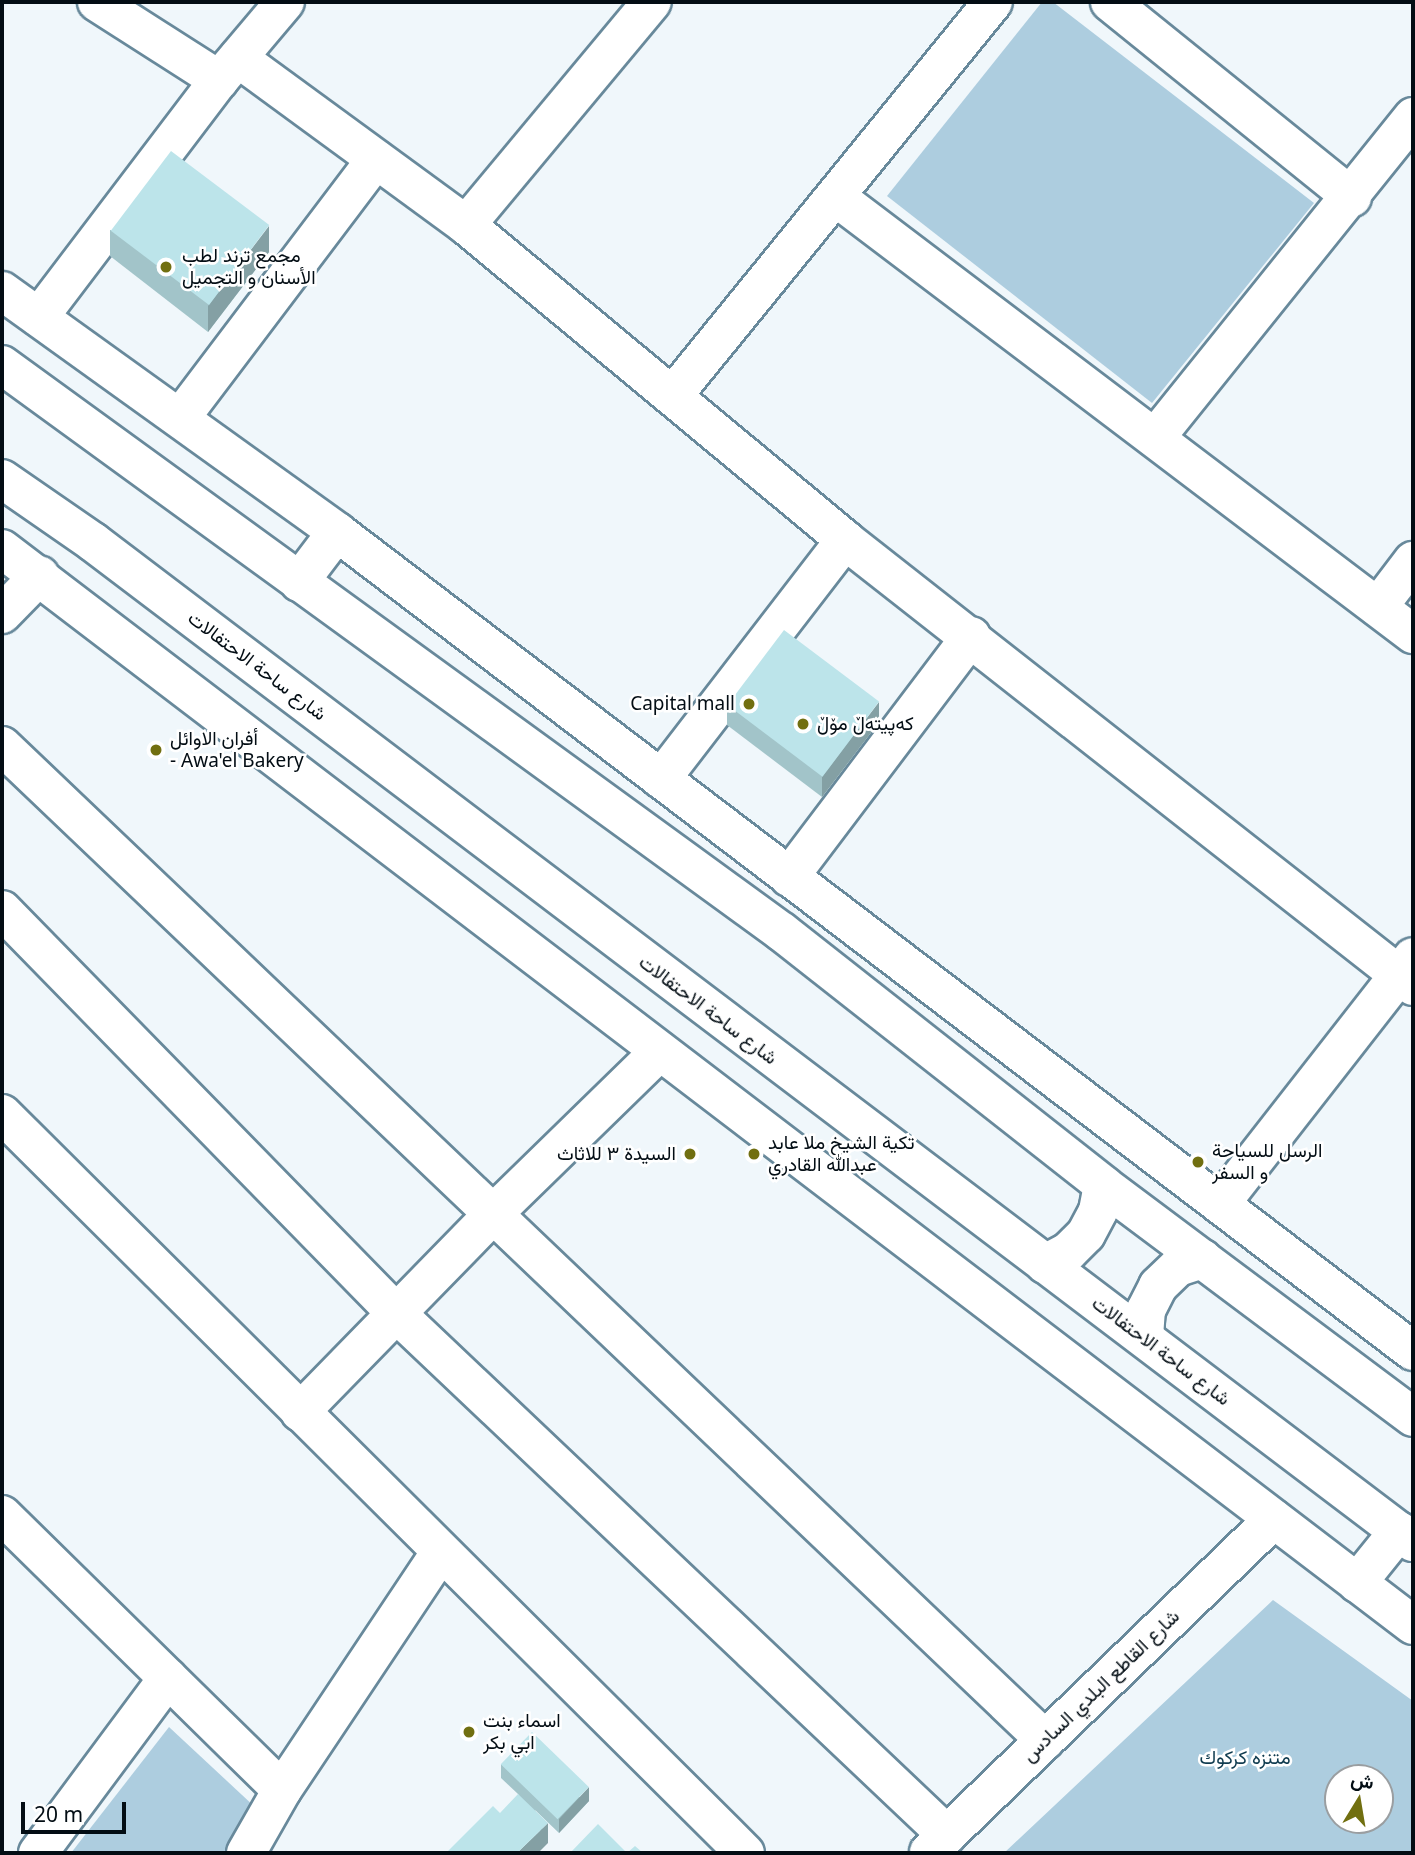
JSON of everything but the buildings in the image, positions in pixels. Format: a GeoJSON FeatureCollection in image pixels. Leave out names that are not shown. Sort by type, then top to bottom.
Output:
{"type":"FeatureCollection","features":[{"type":"Feature","properties":{"kind":"street"},"geometry":{"type":"LineString","coordinates":[[97,2],[228,69],[376,159],[466,225],[674,394],[845,540],[1408,973],[1220,1204]]}},
{"type":"Feature","properties":{"kind":"street"},"geometry":{"type":"LineString","coordinates":[[39,317],[228,69],[285,2]]}},
{"type":"Feature","properties":{"kind":"street"},"geometry":{"type":"LineString","coordinates":[[466,225],[652,2]]}},
{"type":"Feature","properties":{"kind":"street"},"geometry":{"type":"LineString","coordinates":[[674,394],[993,2]]}},
{"type":"Feature","properties":{"kind":"street"},"geometry":{"type":"LineString","coordinates":[[1110,2],[1155,15],[1352,197]]}},
{"type":"Feature","properties":{"kind":"street"},"geometry":{"type":"LineString","coordinates":[[1155,438],[1352,197],[1413,117]]}},
{"type":"Feature","properties":{"kind":"street"},"geometry":{"type":"LineString","coordinates":[[181,417],[376,159]]}},
{"type":"Feature","properties":{"kind":"street"},"geometry":{"type":"LineString","coordinates":[[836,197],[1413,634]]}},
{"type":"Feature","properties":{"kind":"street"},"geometry":{"type":"LineString","coordinates":[[2,291],[181,417],[337,532],[1413,1351]]}},
{"type":"Feature","properties":{"kind":"street"},"geometry":{"type":"LineString","coordinates":[[2,365],[782,932],[1103,1185],[1413,1417]]}},
{"type":"Feature","properties":{"kind":"street","name":"شارع ساحة الاحتفالات"},"geometry":{"type":"LineString","coordinates":[[2,480],[93,542],[1406,1537]]}},
{"type":"Feature","properties":{"kind":"street"},"geometry":{"type":"LineString","coordinates":[[299,582],[337,532]]}},
{"type":"Feature","properties":{"kind":"street"},"geometry":{"type":"LineString","coordinates":[[662,779],[845,540]]}},
{"type":"Feature","properties":{"kind":"street"},"geometry":{"type":"LineString","coordinates":[[2,550],[40,575],[1413,1625]]}},
{"type":"Feature","properties":{"kind":"street"},"geometry":{"type":"LineString","coordinates":[[1378,607],[1413,561]]}},
{"type":"Feature","properties":{"kind":"street"},"geometry":{"type":"LineString","coordinates":[[2,614],[40,575]]}},
{"type":"Feature","properties":{"kind":"street"},"geometry":{"type":"LineString","coordinates":[[789,877],[971,636]]}},
{"type":"Feature","properties":{"kind":"street"},"geometry":{"type":"LineString","coordinates":[[248,736],[288,690]]}},
{"type":"Feature","properties":{"kind":"street"},"geometry":{"type":"LineString","coordinates":[[2,746],[1045,1740]]}},
{"type":"Feature","properties":{"kind":"street"},"geometry":{"type":"LineString","coordinates":[[2,909],[396,1313],[937,1844]]}},
{"type":"Feature","properties":{"kind":"street"},"geometry":{"type":"LineString","coordinates":[[300,1412],[493,1214],[660,1051]]}},
{"type":"Feature","properties":{"kind":"street"},"geometry":{"type":"LineString","coordinates":[[2,1114],[745,1853]]}},
{"type":"Feature","properties":{"kind":"street"},"geometry":{"type":"LineString","coordinates":[[1045,1264],[1068,1252],[1086,1234],[1098,1211],[1103,1185]]}},
{"type":"Feature","properties":{"kind":"street"},"geometry":{"type":"LineString","coordinates":[[1144,1337],[1146,1310],[1158,1286],[1178,1268],[1203,1259]]}},
{"type":"Feature","properties":{"kind":"street"},"geometry":{"type":"LineString","coordinates":[[2,1515],[282,1790]]}},
{"type":"Feature","properties":{"kind":"street","name":"شارع القاطع البلدي السادس"},"geometry":{"type":"LineString","coordinates":[[937,1844],[1274,1519]]}},
{"type":"Feature","properties":{"kind":"street"},"geometry":{"type":"LineString","coordinates":[[1357,1583],[1406,1537]]}},
{"type":"Feature","properties":{"kind":"street"},"geometry":{"type":"LineString","coordinates":[[246,1853],[282,1790],[442,1552]]}},
{"type":"Feature","properties":{"kind":"street"},"geometry":{"type":"LineString","coordinates":[[38,1853],[168,1678]]}},
{"type":"Feature","properties":{"kind":"green space"},"geometry":{"type":"Polygon","coordinates":[[[1042,2],[1053,2],[1314,203],[1152,403],[887,196],[1042,2]]]}},
{"type":"Feature","properties":{"kind":"green space","name":"متنزه كركوك"},"geometry":{"type":"Polygon","coordinates":[[[1273,1600],[1413,1701],[1413,1853],[1004,1853],[1273,1600]]]}},
{"type":"Feature","properties":{"kind":"green space"},"geometry":{"type":"Polygon","coordinates":[[[169,1727],[256,1808],[229,1853],[71,1853],[169,1727]]]}},
{"type":"Feature","properties":{"kind":"place","name":"مجمع ترند لطب الأسنان و التجميل"},"geometry":{"type":"Point","coordinates":[166,267]}},
{"type":"Feature","properties":{"kind":"place","name":"Capital mall"},"geometry":{"type":"Point","coordinates":[749,704]}},
{"type":"Feature","properties":{"kind":"place","name":"کەپیتەڵ مۆڵ"},"geometry":{"type":"Point","coordinates":[803,724]}},
{"type":"Feature","properties":{"kind":"place","name":"أفران الاوائل - Awa'el Bakery"},"geometry":{"type":"Point","coordinates":[156,750]}},
{"type":"Feature","properties":{"kind":"place","name":"السيدة ٣ للاثاث"},"geometry":{"type":"Point","coordinates":[690,1154]}},
{"type":"Feature","properties":{"kind":"place","name":"تكية الشيخ ملا عابد عبدالله القادري"},"geometry":{"type":"Point","coordinates":[754,1154]}},
{"type":"Feature","properties":{"kind":"place","name":"الرسل للسياحة و السفر"},"geometry":{"type":"Point","coordinates":[1198,1162]}},
{"type":"Feature","properties":{"kind":"place","name":"اسماء بنت ابي بكر"},"geometry":{"type":"Point","coordinates":[469,1732]}}]}
